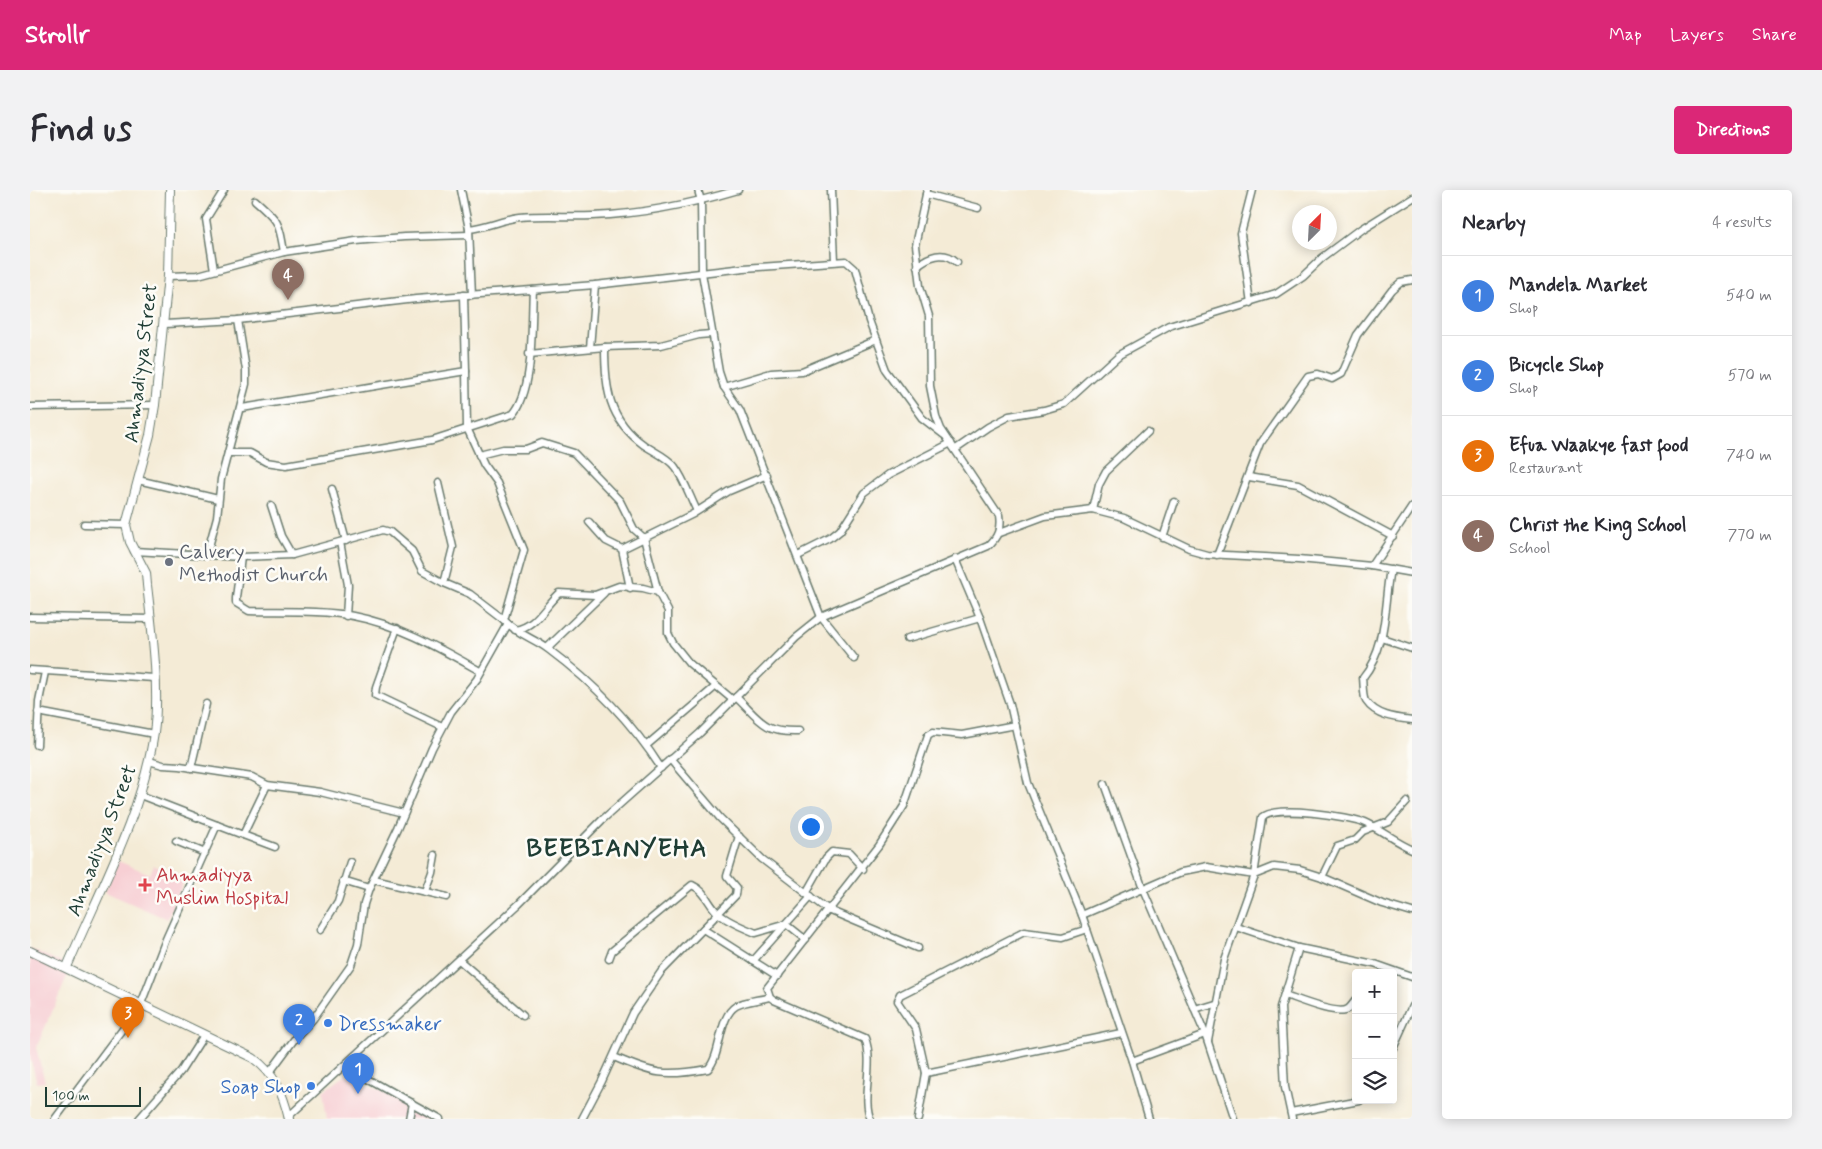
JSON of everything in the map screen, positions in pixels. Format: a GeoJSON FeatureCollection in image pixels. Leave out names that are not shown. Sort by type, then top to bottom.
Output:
{"type":"FeatureCollection","features":[{"type":"Feature","properties":{"kind":"street","name":"Ahmadiyya Street"},"geometry":{"type":"LineString","coordinates":[[67,967],[140,795],[154,734],[154,678],[146,573],[134,551],[126,525],[150,435],[155,405],[168,276],[170,190]]}},
{"type":"Feature","properties":{"kind":"street"},"geometry":{"type":"LineString","coordinates":[[214,270],[206,219],[224,190]]}},
{"type":"Feature","properties":{"kind":"street"},"geometry":{"type":"LineString","coordinates":[[270,1072],[296,1036],[313,1019],[350,966],[358,944],[364,904],[369,889],[442,727],[451,712],[477,679],[506,622],[524,550],[497,483],[479,455],[467,428],[466,371],[469,232],[461,190]]}},
{"type":"Feature","properties":{"kind":"street"},"geometry":{"type":"LineString","coordinates":[[698,190],[701,201],[702,272],[716,362],[724,387],[740,410],[821,616],[854,658]]}},
{"type":"Feature","properties":{"kind":"street"},"geometry":{"type":"LineString","coordinates":[[168,276],[198,275],[284,252],[366,240],[469,232],[518,218],[593,216],[653,210],[701,201],[738,190]]}},
{"type":"Feature","properties":{"kind":"street"},"geometry":{"type":"LineString","coordinates":[[831,190],[834,261]]}},
{"type":"Feature","properties":{"kind":"street"},"geometry":{"type":"LineString","coordinates":[[1251,302],[1241,233],[1252,190]]}},
{"type":"Feature","properties":{"kind":"street"},"geometry":{"type":"LineString","coordinates":[[30,951],[67,967],[253,1058],[270,1072],[282,1093],[288,1118],[519,904],[602,820],[661,768],[821,616],[988,546],[998,533],[1001,525],[999,516],[938,423],[931,394],[929,316],[920,286],[915,246],[926,192],[978,208]]}},
{"type":"Feature","properties":{"kind":"street"},"geometry":{"type":"LineString","coordinates":[[956,449],[988,427],[1009,416],[1044,410],[1064,404],[1118,355],[1169,327],[1196,317],[1251,302],[1285,289],[1304,276],[1335,248],[1412,197]]}},
{"type":"Feature","properties":{"kind":"street"},"geometry":{"type":"LineString","coordinates":[[255,200],[276,218],[284,252]]}},
{"type":"Feature","properties":{"kind":"street"},"geometry":{"type":"LineString","coordinates":[[917,266],[928,258],[935,256],[952,258],[956,262]]}},
{"type":"Feature","properties":{"kind":"street"},"geometry":{"type":"LineString","coordinates":[[164,324],[238,320],[468,295],[595,285],[702,272],[846,261],[855,269],[887,370],[922,418],[947,437]]}},
{"type":"Feature","properties":{"kind":"street"},"geometry":{"type":"LineString","coordinates":[[1218,555],[1260,444],[1308,376],[1318,374],[1332,379],[1341,374],[1358,335],[1401,282],[1412,280]]}},
{"type":"Feature","properties":{"kind":"street"},"geometry":{"type":"LineString","coordinates":[[590,348],[595,285]]}},
{"type":"Feature","properties":{"kind":"street"},"geometry":{"type":"LineString","coordinates":[[228,453],[250,454],[266,462],[286,464],[432,440],[513,414],[520,406],[526,386],[532,290]]}},
{"type":"Feature","properties":{"kind":"street"},"geometry":{"type":"LineString","coordinates":[[207,554],[214,534],[218,499],[228,453],[242,408],[246,370],[238,320]]}},
{"type":"Feature","properties":{"kind":"street"},"geometry":{"type":"LineString","coordinates":[[529,354],[590,348],[661,345],[699,335],[711,334]]}},
{"type":"Feature","properties":{"kind":"street"},"geometry":{"type":"LineString","coordinates":[[724,387],[770,373],[802,371],[876,340]]}},
{"type":"Feature","properties":{"kind":"street"},"geometry":{"type":"LineString","coordinates":[[605,347],[605,380],[613,408],[623,426],[638,440],[676,468],[697,512]]}},
{"type":"Feature","properties":{"kind":"street"},"geometry":{"type":"LineString","coordinates":[[242,408],[466,371]]}},
{"type":"Feature","properties":{"kind":"street"},"geometry":{"type":"LineString","coordinates":[[30,407],[155,405]]}},
{"type":"Feature","properties":{"kind":"street"},"geometry":{"type":"LineString","coordinates":[[1093,510],[1099,484],[1106,471],[1148,431]]}},
{"type":"Feature","properties":{"kind":"street"},"geometry":{"type":"LineString","coordinates":[[479,455],[503,449],[526,449],[542,443],[574,453],[620,501],[634,529],[644,538],[658,592],[668,611],[668,632],[673,643],[689,663],[715,687],[735,698],[770,728],[779,732],[798,732]]}},
{"type":"Feature","properties":{"kind":"street"},"geometry":{"type":"LineString","coordinates":[[798,555],[830,539],[840,531],[864,493],[888,475],[951,444]]}},
{"type":"Feature","properties":{"kind":"street"},"geometry":{"type":"LineString","coordinates":[[622,549],[697,512],[728,491],[766,475]]}},
{"type":"Feature","properties":{"kind":"street"},"geometry":{"type":"LineString","coordinates":[[1249,477],[1298,485],[1392,536]]}},
{"type":"Feature","properties":{"kind":"street"},"geometry":{"type":"LineString","coordinates":[[138,480],[218,499]]}},
{"type":"Feature","properties":{"kind":"street"},"geometry":{"type":"LineString","coordinates":[[438,483],[453,547],[444,583]]}},
{"type":"Feature","properties":{"kind":"street"},"geometry":{"type":"LineString","coordinates":[[332,489],[343,541],[348,585],[346,616]]}},
{"type":"Feature","properties":{"kind":"street"},"geometry":{"type":"LineString","coordinates":[[1162,537],[1174,501]]}},
{"type":"Feature","properties":{"kind":"street"},"geometry":{"type":"LineString","coordinates":[[271,505],[281,536],[292,555]]}},
{"type":"Feature","properties":{"kind":"street"},"geometry":{"type":"LineString","coordinates":[[1372,566],[1412,506]]}},
{"type":"Feature","properties":{"kind":"street"},"geometry":{"type":"LineString","coordinates":[[998,533],[1045,516],[1093,510],[1124,518],[1189,550],[1218,555],[1372,566],[1412,573]]}},
{"type":"Feature","properties":{"kind":"street"},"geometry":{"type":"LineString","coordinates":[[589,522],[606,541],[622,549]]}},
{"type":"Feature","properties":{"kind":"street"},"geometry":{"type":"LineString","coordinates":[[84,524],[126,525]]}},
{"type":"Feature","properties":{"kind":"street"},"geometry":{"type":"LineString","coordinates":[[134,551],[241,557],[292,555],[375,531],[390,532],[412,551],[422,571],[470,594],[515,630],[547,648],[590,683],[646,746],[661,768]]}},
{"type":"Feature","properties":{"kind":"street"},"geometry":{"type":"LineString","coordinates":[[622,549],[630,588]]}},
{"type":"Feature","properties":{"kind":"street"},"geometry":{"type":"LineString","coordinates":[[241,557],[236,598],[240,606],[249,611],[346,616],[397,628],[424,640],[480,671]]}},
{"type":"Feature","properties":{"kind":"street"},"geometry":{"type":"LineString","coordinates":[[955,559],[980,618],[1010,704],[1028,783],[1082,915],[1132,1061],[1149,1119]]}},
{"type":"Feature","properties":{"kind":"street"},"geometry":{"type":"LineString","coordinates":[[1391,569],[1382,638],[1374,665],[1363,678],[1365,700],[1376,711],[1392,717],[1412,720]]}},
{"type":"Feature","properties":{"kind":"street"},"geometry":{"type":"LineString","coordinates":[[515,630],[527,626],[541,615],[559,593],[595,595],[619,586],[643,588],[658,592]]}},
{"type":"Feature","properties":{"kind":"street"},"geometry":{"type":"LineString","coordinates":[[547,648],[606,590]]}},
{"type":"Feature","properties":{"kind":"street"},"geometry":{"type":"LineString","coordinates":[[30,617],[151,619]]}},
{"type":"Feature","properties":{"kind":"street"},"geometry":{"type":"LineString","coordinates":[[907,639],[980,618]]}},
{"type":"Feature","properties":{"kind":"street"},"geometry":{"type":"LineString","coordinates":[[397,628],[376,687],[375,696],[442,727]]}},
{"type":"Feature","properties":{"kind":"street"},"geometry":{"type":"LineString","coordinates":[[1382,638],[1412,648]]}},
{"type":"Feature","properties":{"kind":"street"},"geometry":{"type":"LineString","coordinates":[[30,670],[154,678]]}},
{"type":"Feature","properties":{"kind":"street"},"geometry":{"type":"LineString","coordinates":[[37,745],[38,712],[45,672]]}},
{"type":"Feature","properties":{"kind":"street"},"geometry":{"type":"LineString","coordinates":[[646,746],[715,687]]}},
{"type":"Feature","properties":{"kind":"street"},"geometry":{"type":"LineString","coordinates":[[191,768],[206,704]]}},
{"type":"Feature","properties":{"kind":"street"},"geometry":{"type":"LineString","coordinates":[[38,712],[154,734]]}},
{"type":"Feature","properties":{"kind":"street"},"geometry":{"type":"LineString","coordinates":[[770,997],[767,988],[863,869],[904,806],[928,735],[933,732],[962,735],[1015,725]]}},
{"type":"Feature","properties":{"kind":"street"},"geometry":{"type":"LineString","coordinates":[[670,759],[762,859],[830,911],[918,948]]}},
{"type":"Feature","properties":{"kind":"street"},"geometry":{"type":"LineString","coordinates":[[148,761],[158,765],[191,768],[252,778],[267,785],[320,792],[404,814]]}},
{"type":"Feature","properties":{"kind":"street"},"geometry":{"type":"LineString","coordinates":[[1105,784],[1143,889],[1205,1034],[1233,1119]]}},
{"type":"Feature","properties":{"kind":"street"},"geometry":{"type":"LineString","coordinates":[[243,835],[267,785]]}},
{"type":"Feature","properties":{"kind":"street"},"geometry":{"type":"LineString","coordinates":[[140,795],[275,847]]}},
{"type":"Feature","properties":{"kind":"street"},"geometry":{"type":"LineString","coordinates":[[1322,877],[1338,846],[1355,840],[1362,833],[1375,829],[1393,818],[1407,801]]}},
{"type":"Feature","properties":{"kind":"street"},"geometry":{"type":"LineString","coordinates":[[1208,1042],[1224,959],[1254,874],[1261,824],[1268,813],[1336,816],[1360,822],[1412,849]]}},
{"type":"Feature","properties":{"kind":"street"},"geometry":{"type":"LineString","coordinates":[[55,1119],[141,1004],[166,939],[217,825]]}},
{"type":"Feature","properties":{"kind":"street"},"geometry":{"type":"LineString","coordinates":[[582,1119],[614,1057],[633,1013],[661,972],[718,914],[737,891],[727,876],[739,836]]}},
{"type":"Feature","properties":{"kind":"street"},"geometry":{"type":"LineString","coordinates":[[176,841],[205,853]]}},
{"type":"Feature","properties":{"kind":"street"},"geometry":{"type":"LineString","coordinates":[[753,961],[786,924],[809,894],[826,858],[832,852],[848,854],[863,869]]}},
{"type":"Feature","properties":{"kind":"street"},"geometry":{"type":"LineString","coordinates":[[425,891],[435,855]]}},
{"type":"Feature","properties":{"kind":"street"},"geometry":{"type":"LineString","coordinates":[[320,930],[338,901],[350,862]]}},
{"type":"Feature","properties":{"kind":"street"},"geometry":{"type":"LineString","coordinates":[[1082,915],[1191,869],[1206,867],[1254,874],[1274,867],[1300,870],[1322,877],[1382,903],[1412,912]]}},
{"type":"Feature","properties":{"kind":"street"},"geometry":{"type":"LineString","coordinates":[[374,880],[447,897]]}},
{"type":"Feature","properties":{"kind":"street"},"geometry":{"type":"LineString","coordinates":[[343,881],[369,889]]}},
{"type":"Feature","properties":{"kind":"street"},"geometry":{"type":"LineString","coordinates":[[609,959],[612,951],[692,885],[699,888],[718,914],[756,933],[786,924]]}},
{"type":"Feature","properties":{"kind":"street"},"geometry":{"type":"LineString","coordinates":[[786,924],[806,940]]}},
{"type":"Feature","properties":{"kind":"street"},"geometry":{"type":"LineString","coordinates":[[1236,927],[1299,948],[1375,964],[1412,977]]}},
{"type":"Feature","properties":{"kind":"street"},"geometry":{"type":"LineString","coordinates":[[703,928],[777,976]]}},
{"type":"Feature","properties":{"kind":"street"},"geometry":{"type":"LineString","coordinates":[[918,1119],[926,1073],[916,1029],[897,1001],[900,995],[1024,932],[1063,937],[1087,929]]}},
{"type":"Feature","properties":{"kind":"street"},"geometry":{"type":"LineString","coordinates":[[1299,948],[1281,1014],[1285,1086],[1291,1116],[1352,1102]]}},
{"type":"Feature","properties":{"kind":"street"},"geometry":{"type":"LineString","coordinates":[[458,960],[523,1015]]}},
{"type":"Feature","properties":{"kind":"street"},"geometry":{"type":"LineString","coordinates":[[1373,969],[1375,964]]}},
{"type":"Feature","properties":{"kind":"street"},"geometry":{"type":"LineString","coordinates":[[1285,995],[1322,1007],[1342,1010],[1349,1008],[1352,1005]]}},
{"type":"Feature","properties":{"kind":"street"},"geometry":{"type":"LineString","coordinates":[[614,1057],[648,1072],[673,1074],[708,1070],[714,1062],[729,1013],[736,1006],[770,997],[865,1039],[869,1049],[867,1105],[870,1119]]}},
{"type":"Feature","properties":{"kind":"street"},"geometry":{"type":"LineString","coordinates":[[1194,1009],[1217,1002]]}},
{"type":"Feature","properties":{"kind":"street"},"geometry":{"type":"LineString","coordinates":[[1397,1039],[1412,1006]]}},
{"type":"Feature","properties":{"kind":"street"},"geometry":{"type":"LineString","coordinates":[[926,1073],[1121,1033]]}},
{"type":"Feature","properties":{"kind":"street"},"geometry":{"type":"LineString","coordinates":[[1132,1061],[1205,1034]]}},
{"type":"Feature","properties":{"kind":"street"},"geometry":{"type":"LineString","coordinates":[[139,1119],[181,1071],[204,1035]]}},
{"type":"Feature","properties":{"kind":"street"},"geometry":{"type":"LineString","coordinates":[[345,1066],[440,1119]]}},
{"type":"Feature","properties":{"kind":"street"},"geometry":{"type":"LineString","coordinates":[[409,1119],[412,1103]]}},
{"type":"Feature","properties":{"kind":"shaded area","name":"Ahmadiyya Muslim Hospital"},"geometry":{"type":"Polygon","coordinates":[[[118,861],[150,874],[154,865],[185,878],[167,919],[105,892],[118,861]]]}},
{"type":"Feature","properties":{"kind":"shaded area"},"geometry":{"type":"Polygon","coordinates":[[[30,948],[71,967],[36,1048],[45,1082],[37,1083],[30,1057],[30,948]]]}},
{"type":"Feature","properties":{"kind":"shaded area"},"geometry":{"type":"Polygon","coordinates":[[[345,1075],[401,1098],[433,1119],[327,1119],[323,1091],[345,1075]]]}},
{"type":"Feature","properties":{"kind":"place","name":"Christ the King School"},"geometry":{"type":"Point","coordinates":[288,300]}},
{"type":"Feature","properties":{"kind":"place","name":"Calvery Methodist Church"},"geometry":{"type":"Point","coordinates":[169,562]}},
{"type":"Feature","properties":{"kind":"place","name":"Ahmadiyya Muslim Hospital"},"geometry":{"type":"Point","coordinates":[145,885]}},
{"type":"Feature","properties":{"kind":"place","name":"Dressmaker"},"geometry":{"type":"Point","coordinates":[328,1023]}},
{"type":"Feature","properties":{"kind":"place","name":"Efua Waakye fast food"},"geometry":{"type":"Point","coordinates":[128,1038]}},
{"type":"Feature","properties":{"kind":"place","name":"Bicycle Shop"},"geometry":{"type":"Point","coordinates":[299,1045]}},
{"type":"Feature","properties":{"kind":"place","name":"Soap Shop"},"geometry":{"type":"Point","coordinates":[311,1086]}},
{"type":"Feature","properties":{"kind":"place","name":"Mandela Market"},"geometry":{"type":"Point","coordinates":[358,1094]}},
{"type":"Feature","properties":{"kind":"district","name":"BEEBIANYEHA"},"geometry":{"type":"Point","coordinates":[617,847]}}]}
